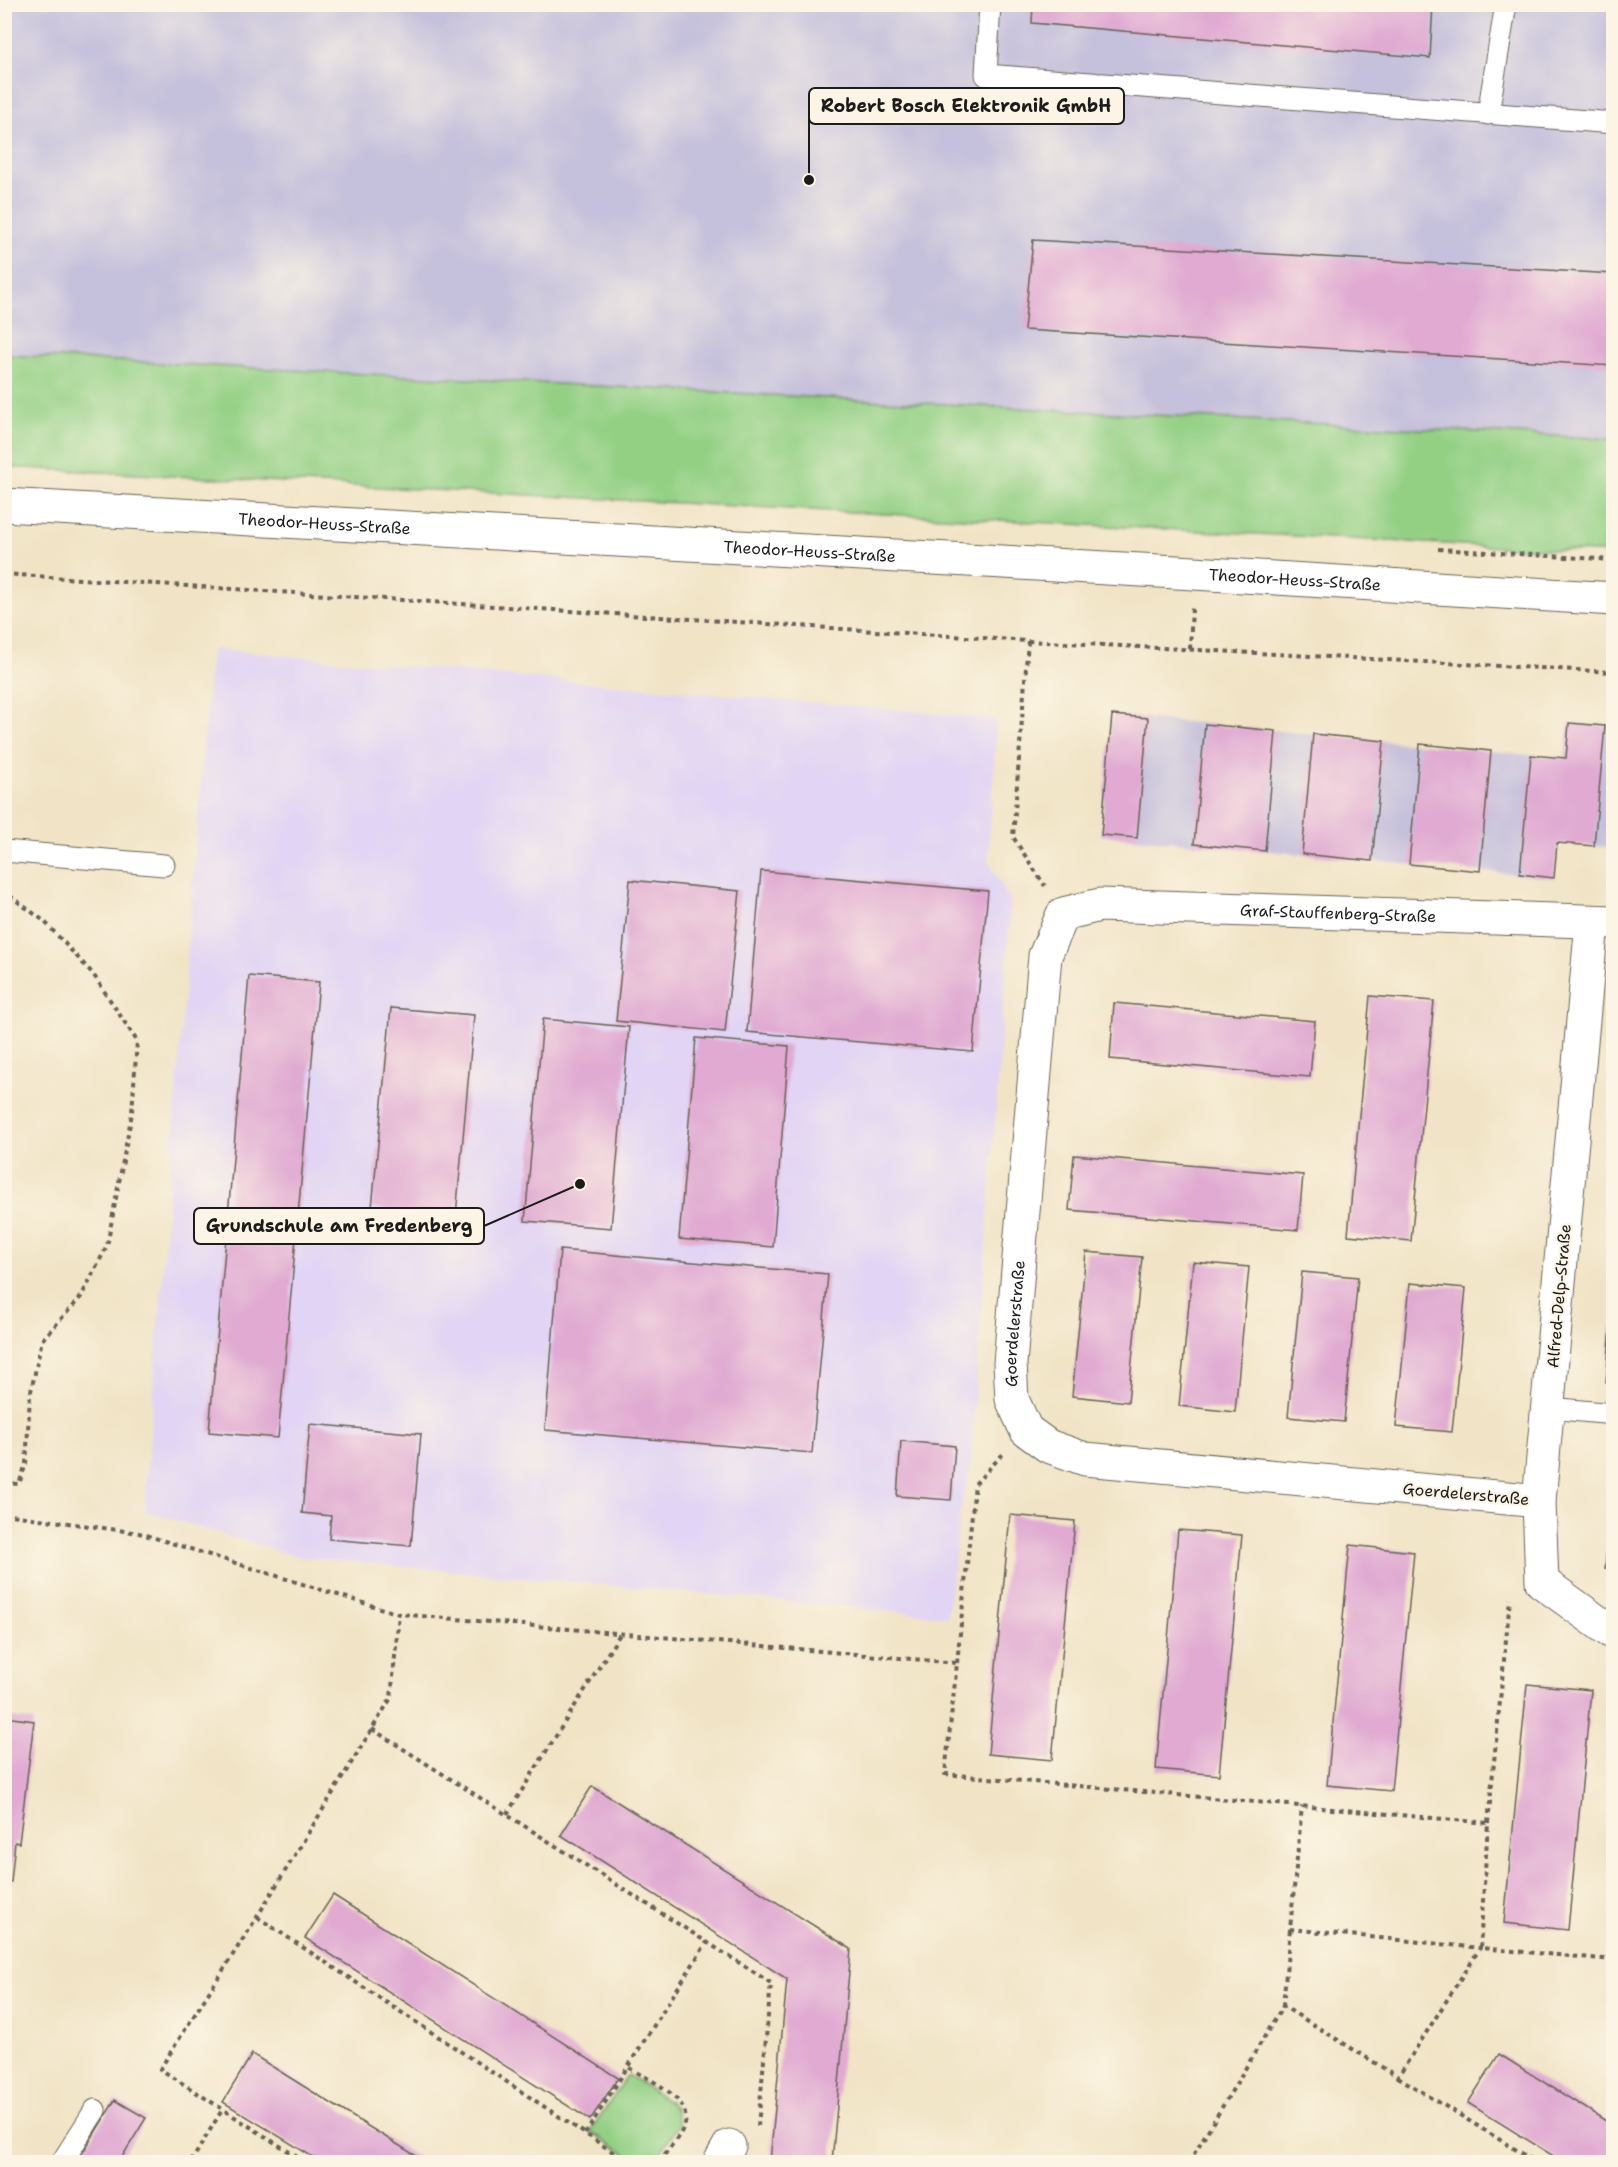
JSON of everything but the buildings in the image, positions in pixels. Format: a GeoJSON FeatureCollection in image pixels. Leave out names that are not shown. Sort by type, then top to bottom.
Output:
{"type":"FeatureCollection","features":[{"type":"Feature","properties":{"kind":"street","name":"Theodor-Heuss-Straße"},"geometry":{"type":"LineString","coordinates":[[4,505],[1614,599]]}},
{"type":"Feature","properties":{"kind":"street","name":"Graf-Stauffenberg-Straße"},"geometry":{"type":"LineString","coordinates":[[1063,914],[1100,905],[1603,922]]}},
{"type":"Feature","properties":{"kind":"street","name":"Goerdelerstraße"},"geometry":{"type":"LineString","coordinates":[[1063,914],[1045,956],[1010,1364],[1011,1399],[1026,1430],[1048,1446],[1085,1459],[1539,1501]]}},
{"type":"Feature","properties":{"kind":"street","name":"Alfred-Delp-Straße"},"geometry":{"type":"LineString","coordinates":[[1542,1582],[1539,1501],[1603,922]]}},
{"type":"Feature","properties":{"kind":"street"},"geometry":{"type":"LineString","coordinates":[[1542,1582],[1610,1631],[1614,1631]]}},
{"type":"Feature","properties":{"kind":"lane"},"geometry":{"type":"LineString","coordinates":[[990,4],[986,75],[1614,123]]}},
{"type":"Feature","properties":{"kind":"lane"},"geometry":{"type":"LineString","coordinates":[[1488,114],[1506,4]]}},
{"type":"Feature","properties":{"kind":"lane"},"geometry":{"type":"LineString","coordinates":[[4,851],[164,865]]}},
{"type":"Feature","properties":{"kind":"lane"},"geometry":{"type":"LineString","coordinates":[[1549,1408],[1614,1414]]}},
{"type":"Feature","properties":{"kind":"lane"},"geometry":{"type":"LineString","coordinates":[[62,2163],[95,2110]]}},
{"type":"Feature","properties":{"kind":"path"},"geometry":{"type":"LineString","coordinates":[[4,574],[1028,641],[1614,672]]}},
{"type":"Feature","properties":{"kind":"path"},"geometry":{"type":"LineString","coordinates":[[1028,641],[1012,837],[1063,914]]}},
{"type":"Feature","properties":{"kind":"path"},"geometry":{"type":"LineString","coordinates":[[4,912],[5,892]]}},
{"type":"Feature","properties":{"kind":"path"},"geometry":{"type":"LineString","coordinates":[[4,1483],[19,1484],[26,1464],[30,1396],[42,1340],[81,1297],[107,1246],[132,1113],[137,1041],[93,974],[44,921],[5,892]]}},
{"type":"Feature","properties":{"kind":"path"},"geometry":{"type":"LineString","coordinates":[[1026,1430],[975,1484],[945,1774],[1488,1823]]}},
{"type":"Feature","properties":{"kind":"path"},"geometry":{"type":"LineString","coordinates":[[4,1514],[140,1533],[399,1614],[957,1663]]}},
{"type":"Feature","properties":{"kind":"path"},"geometry":{"type":"LineString","coordinates":[[1398,2077],[1480,1948],[1488,1823],[1510,1599],[1542,1582]]}},
{"type":"Feature","properties":{"kind":"path"},"geometry":{"type":"LineString","coordinates":[[305,2163],[160,2069],[257,1917],[391,1698],[399,1614]]}},
{"type":"Feature","properties":{"kind":"path"},"geometry":{"type":"LineString","coordinates":[[507,1814],[620,1634]]}},
{"type":"Feature","properties":{"kind":"path"},"geometry":{"type":"LineString","coordinates":[[372,1729],[771,1983],[758,2129]]}},
{"type":"Feature","properties":{"kind":"path"},"geometry":{"type":"LineString","coordinates":[[1189,2163],[1283,2006],[1302,1806]]}},
{"type":"Feature","properties":{"kind":"path"},"geometry":{"type":"LineString","coordinates":[[257,1917],[628,2163]]}},
{"type":"Feature","properties":{"kind":"path"},"geometry":{"type":"LineString","coordinates":[[1290,1929],[1614,1960]]}},
{"type":"Feature","properties":{"kind":"path"},"geometry":{"type":"LineString","coordinates":[[585,2134],[707,1942]]}},
{"type":"Feature","properties":{"kind":"path"},"geometry":{"type":"LineString","coordinates":[[1283,2006],[1536,2163]]}},
{"type":"Feature","properties":{"kind":"path"},"geometry":{"type":"LineString","coordinates":[[629,2067],[675,2097],[685,2110],[685,2125],[659,2163]]}},
{"type":"Feature","properties":{"kind":"path"},"geometry":{"type":"LineString","coordinates":[[191,2163],[222,2109]]}},
{"type":"Feature","properties":{"kind":"shaded area"},"geometry":{"type":"Polygon","coordinates":[[[4,5],[1613,5],[1613,439],[5,355],[4,5]]]}},
{"type":"Feature","properties":{"kind":"shaded area"},"geometry":{"type":"Polygon","coordinates":[[[211,649],[997,719],[988,860],[1011,901],[970,1467],[960,1513],[947,1616],[300,1557],[144,1511],[211,649]]]}},
{"type":"Feature","properties":{"kind":"shaded area"},"geometry":{"type":"Polygon","coordinates":[[[1112,715],[1565,758],[1569,723],[1613,727],[1613,848],[1558,843],[1554,878],[1101,835],[1112,715]]]}},
{"type":"Feature","properties":{"kind":"green space"},"geometry":{"type":"Polygon","coordinates":[[[4,355],[1613,439],[1613,553],[5,467],[4,355]]]}},
{"type":"Feature","properties":{"kind":"green space"},"geometry":{"type":"Polygon","coordinates":[[[628,2075],[669,2101],[676,2110],[679,2125],[654,2162],[637,2162],[590,2131],[628,2075]]]}},
{"type":"Feature","properties":{"kind":"place","name":"Robert Bosch Elektronik GmbH"},"geometry":{"type":"Point","coordinates":[809,180]}},
{"type":"Feature","properties":{"kind":"place","name":"Grundschule am Fredenberg"},"geometry":{"type":"Point","coordinates":[580,1184]}}]}
